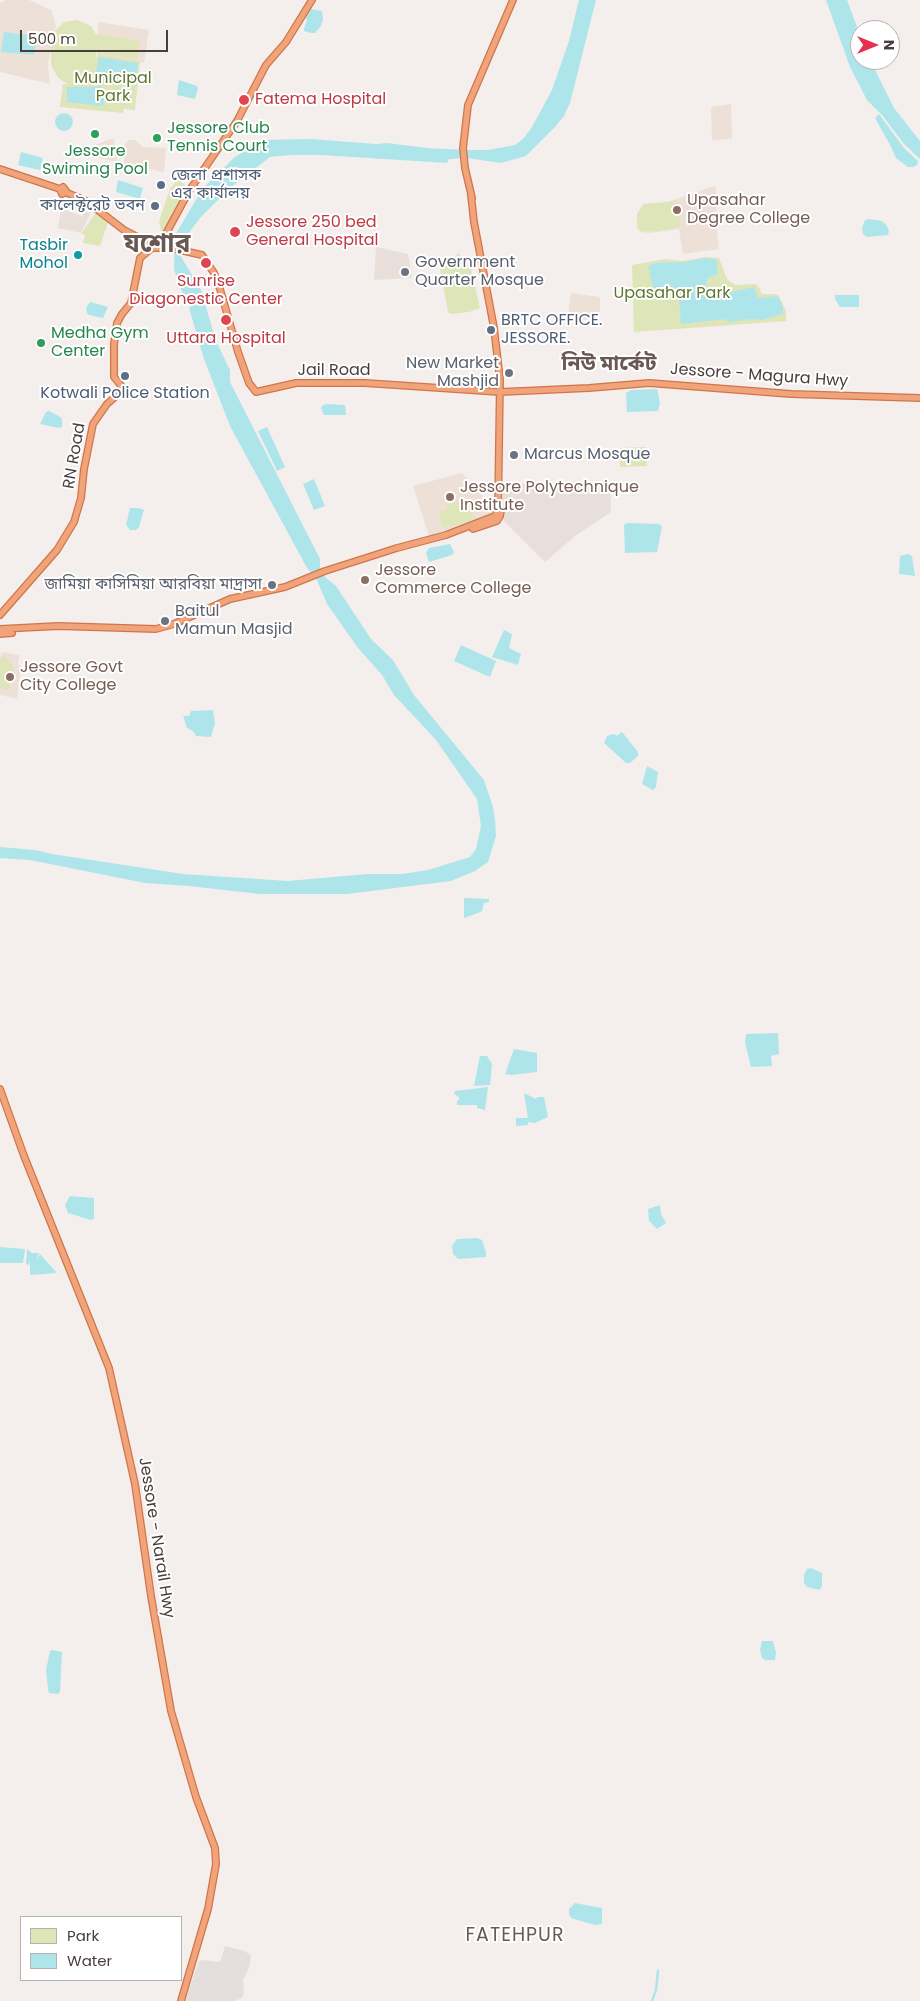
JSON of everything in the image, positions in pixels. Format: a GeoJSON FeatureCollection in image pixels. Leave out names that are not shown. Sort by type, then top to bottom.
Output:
{"type":"FeatureCollection","features":[{"type":"Feature","properties":{"kind":"highway"},"geometry":{"type":"LineString","coordinates":[[0,170],[63,191],[86,201],[124,230],[159,245],[171,229],[193,184],[237,121],[266,65],[286,42],[312,0]]}},
{"type":"Feature","properties":{"kind":"highway"},"geometry":{"type":"LineString","coordinates":[[0,630],[58,626],[156,629],[174,624],[225,601],[248,594],[278,589],[325,571],[391,551],[448,538],[499,520],[501,512],[501,391],[496,324],[463,148],[464,126],[470,98],[513,0]]}},
{"type":"Feature","properties":{"kind":"highway","name":"Jail Road"},"geometry":{"type":"LineString","coordinates":[[159,245],[202,254],[206,260],[214,273],[220,289],[227,318],[249,384],[256,392],[296,383],[365,383],[467,391],[501,391]]}},
{"type":"Feature","properties":{"kind":"highway","name":"RN Road"},"geometry":{"type":"LineString","coordinates":[[0,615],[58,550],[74,522],[81,498],[84,469],[93,424],[107,404],[124,389],[114,377],[114,344],[117,324],[122,314],[131,304],[132,290],[141,257],[150,248],[159,245]]}},
{"type":"Feature","properties":{"kind":"highway","name":"Jessore - Magura Hwy"},"geometry":{"type":"LineString","coordinates":[[501,391],[582,389],[649,383],[791,394],[920,398]]}},
{"type":"Feature","properties":{"kind":"highway"},"geometry":{"type":"LineString","coordinates":[[0,634],[87,628]]}},
{"type":"Feature","properties":{"kind":"highway","name":"Jessore - Narail Hwy"},"geometry":{"type":"LineString","coordinates":[[0,1089],[22,1151],[91,1318],[112,1376],[135,1484],[150,1596],[171,1711],[196,1797],[215,1848],[216,1864],[208,1909],[181,2001]]}},
{"type":"Feature","properties":{"kind":"shaded area"},"geometry":{"type":"Polygon","coordinates":[[[6,0],[29,0],[51,10],[56,25],[48,64],[50,84],[0,72],[0,3],[6,0]]]}},
{"type":"Feature","properties":{"kind":"shaded area"},"geometry":{"type":"Polygon","coordinates":[[[98,22],[149,30],[144,63],[97,54],[98,22]]]}},
{"type":"Feature","properties":{"kind":"shaded area"},"geometry":{"type":"Polygon","coordinates":[[[731,104],[732,139],[712,140],[711,107],[731,104]]]}},
{"type":"Feature","properties":{"kind":"shaded area"},"geometry":{"type":"Polygon","coordinates":[[[114,138],[117,162],[85,155],[82,152],[84,149],[114,138]]]}},
{"type":"Feature","properties":{"kind":"shaded area"},"geometry":{"type":"Polygon","coordinates":[[[129,140],[135,140],[143,147],[166,148],[164,172],[124,164],[124,146],[129,140]]]}},
{"type":"Feature","properties":{"kind":"shaded area","name":"Upasahar Degree College"},"geometry":{"type":"Polygon","coordinates":[[[714,186],[716,187],[717,222],[699,225],[716,223],[719,249],[683,254],[679,229],[649,233],[640,232],[637,228],[637,214],[643,204],[668,202],[714,186]]]}},
{"type":"Feature","properties":{"kind":"shaded area"},"geometry":{"type":"Polygon","coordinates":[[[88,205],[93,208],[81,233],[58,228],[61,208],[82,216],[88,205]]]}},
{"type":"Feature","properties":{"kind":"shaded area"},"geometry":{"type":"Polygon","coordinates":[[[376,247],[408,254],[412,278],[374,280],[376,247]]]}},
{"type":"Feature","properties":{"kind":"shaded area"},"geometry":{"type":"Polygon","coordinates":[[[571,293],[600,297],[600,314],[588,313],[588,320],[568,317],[571,293]]]}},
{"type":"Feature","properties":{"kind":"shaded area","name":"Jessore Polytechnique Institute"},"geometry":{"type":"Polygon","coordinates":[[[462,473],[495,510],[486,518],[429,536],[413,486],[462,473]]]}},
{"type":"Feature","properties":{"kind":"shaded area"},"geometry":{"type":"Polygon","coordinates":[[[610,482],[611,512],[575,536],[545,562],[503,520],[503,484],[610,482]]]}},
{"type":"Feature","properties":{"kind":"shaded area","name":"Jessore Govt City College"},"geometry":{"type":"Polygon","coordinates":[[[3,652],[19,655],[18,664],[21,667],[17,699],[0,695],[0,656],[3,652]]]}},
{"type":"Feature","properties":{"kind":"shaded area"},"geometry":{"type":"Polygon","coordinates":[[[225,1946],[251,1955],[249,1968],[243,1980],[244,1993],[242,1998],[234,2001],[185,2001],[199,1961],[220,1962],[225,1946]]]}},
{"type":"Feature","properties":{"kind":"green space","name":"Municipal Park"},"geometry":{"type":"Polygon","coordinates":[[[77,20],[91,26],[96,35],[140,41],[137,59],[97,53],[96,48],[96,61],[97,54],[140,61],[135,110],[124,109],[123,113],[60,107],[63,84],[68,84],[58,78],[51,65],[51,46],[54,32],[64,22],[77,20]]]}},
{"type":"Feature","properties":{"kind":"green space"},"geometry":{"type":"Polygon","coordinates":[[[179,180],[188,191],[166,231],[163,232],[161,231],[159,221],[170,189],[179,180]]]}},
{"type":"Feature","properties":{"kind":"green space"},"geometry":{"type":"Polygon","coordinates":[[[678,201],[680,227],[661,231],[640,231],[637,214],[644,204],[678,201]]]}},
{"type":"Feature","properties":{"kind":"green space"},"geometry":{"type":"Polygon","coordinates":[[[97,211],[109,219],[100,246],[83,243],[85,235],[81,234],[97,211]]]}},
{"type":"Feature","properties":{"kind":"green space"},"geometry":{"type":"Polygon","coordinates":[[[459,253],[465,262],[470,264],[480,308],[469,312],[451,314],[448,312],[440,269],[459,253]]]}},
{"type":"Feature","properties":{"kind":"green space","name":"Upasahar Park"},"geometry":{"type":"Polygon","coordinates":[[[705,257],[719,258],[727,279],[735,285],[755,284],[762,294],[776,294],[779,296],[786,311],[786,321],[634,332],[632,265],[665,259],[683,261],[705,257]]]}},
{"type":"Feature","properties":{"kind":"green space"},"geometry":{"type":"Polygon","coordinates":[[[646,447],[647,466],[620,467],[620,448],[646,447]]]}},
{"type":"Feature","properties":{"kind":"green space"},"geometry":{"type":"Polygon","coordinates":[[[468,499],[473,520],[443,528],[439,512],[447,509],[446,505],[468,499]]]}},
{"type":"Feature","properties":{"kind":"green space"},"geometry":{"type":"Polygon","coordinates":[[[4,656],[14,668],[9,690],[0,689],[0,660],[4,656]]]}},
{"type":"Feature","properties":{"kind":"water"},"geometry":{"type":"Polygon","coordinates":[[[579,0],[596,0],[570,103],[564,116],[555,127],[526,156],[501,163],[467,158],[449,159],[447,163],[321,155],[270,157],[231,187],[200,218],[188,234],[180,255],[201,290],[216,341],[230,370],[230,382],[320,559],[320,573],[336,586],[371,639],[393,660],[414,695],[484,780],[493,807],[496,836],[488,862],[475,871],[451,881],[347,894],[260,894],[145,883],[30,860],[0,858],[0,847],[35,850],[183,874],[288,881],[367,874],[402,874],[428,870],[470,857],[476,849],[481,826],[477,799],[436,740],[394,695],[382,675],[358,648],[327,604],[316,578],[307,568],[230,426],[204,359],[189,308],[191,304],[179,286],[174,269],[175,235],[203,188],[235,157],[261,140],[310,139],[467,150],[488,150],[515,145],[523,139],[532,127],[552,90],[569,41],[579,0]]]}},
{"type":"Feature","properties":{"kind":"water"},"geometry":{"type":"Polygon","coordinates":[[[826,0],[847,0],[854,20],[850,20],[850,67],[826,0]]]}},
{"type":"Feature","properties":{"kind":"water"},"geometry":{"type":"Polygon","coordinates":[[[311,9],[322,11],[323,19],[321,26],[315,33],[304,31],[307,20],[305,17],[307,11],[311,9]]]}},
{"type":"Feature","properties":{"kind":"water"},"geometry":{"type":"Polygon","coordinates":[[[4,32],[37,36],[34,55],[1,52],[4,32]]]}},
{"type":"Feature","properties":{"kind":"water"},"geometry":{"type":"Polygon","coordinates":[[[99,57],[138,63],[136,84],[103,81],[101,87],[105,93],[103,106],[67,102],[67,87],[99,87],[96,73],[99,57]]]}},
{"type":"Feature","properties":{"kind":"water"},"geometry":{"type":"Polygon","coordinates":[[[852,70],[875,70],[894,108],[920,141],[920,159],[904,144],[882,115],[867,100],[852,70]]]}},
{"type":"Feature","properties":{"kind":"water"},"geometry":{"type":"Polygon","coordinates":[[[179,80],[197,86],[195,99],[177,95],[179,80]]]}},
{"type":"Feature","properties":{"kind":"water"},"geometry":{"type":"Polygon","coordinates":[[[60,113],[68,113],[73,118],[71,129],[60,131],[55,126],[55,118],[60,113]]]}},
{"type":"Feature","properties":{"kind":"water"},"geometry":{"type":"Polygon","coordinates":[[[879,114],[904,148],[918,161],[917,165],[908,167],[896,158],[875,118],[879,114]]]}},
{"type":"Feature","properties":{"kind":"water"},"geometry":{"type":"Polygon","coordinates":[[[21,152],[43,158],[40,170],[18,165],[21,152]]]}},
{"type":"Feature","properties":{"kind":"water"},"geometry":{"type":"Polygon","coordinates":[[[118,180],[143,188],[140,199],[116,192],[118,180]]]}},
{"type":"Feature","properties":{"kind":"water"},"geometry":{"type":"Polygon","coordinates":[[[865,220],[882,221],[887,226],[888,235],[867,237],[863,234],[862,228],[865,220]]]}},
{"type":"Feature","properties":{"kind":"water"},"geometry":{"type":"Polygon","coordinates":[[[704,258],[716,259],[718,274],[707,280],[703,295],[709,297],[754,287],[758,298],[776,296],[779,298],[783,307],[783,314],[762,320],[750,319],[729,322],[724,319],[681,324],[679,299],[681,298],[678,292],[672,288],[654,290],[648,266],[656,263],[686,262],[704,258]]]}},
{"type":"Feature","properties":{"kind":"water"},"geometry":{"type":"Polygon","coordinates":[[[835,295],[859,295],[859,307],[840,307],[835,299],[835,295]]]}},
{"type":"Feature","properties":{"kind":"water"},"geometry":{"type":"Polygon","coordinates":[[[90,302],[108,307],[103,318],[87,313],[86,308],[90,302]]]}},
{"type":"Feature","properties":{"kind":"water"},"geometry":{"type":"Polygon","coordinates":[[[657,389],[660,403],[658,411],[627,412],[626,393],[631,390],[657,389]]]}},
{"type":"Feature","properties":{"kind":"water"},"geometry":{"type":"Polygon","coordinates":[[[327,404],[345,405],[346,415],[324,415],[321,408],[327,404]]]}},
{"type":"Feature","properties":{"kind":"water"},"geometry":{"type":"Polygon","coordinates":[[[49,411],[62,418],[62,427],[40,424],[46,412],[49,411]]]}},
{"type":"Feature","properties":{"kind":"water"},"geometry":{"type":"Polygon","coordinates":[[[267,427],[285,467],[277,471],[258,431],[267,427]]]}},
{"type":"Feature","properties":{"kind":"water"},"geometry":{"type":"Polygon","coordinates":[[[314,479],[325,506],[314,510],[303,484],[314,479]]]}},
{"type":"Feature","properties":{"kind":"water"},"geometry":{"type":"Polygon","coordinates":[[[130,508],[144,510],[139,527],[136,530],[130,530],[126,525],[130,508]]]}},
{"type":"Feature","properties":{"kind":"water"},"geometry":{"type":"Polygon","coordinates":[[[627,523],[659,524],[662,527],[657,552],[625,553],[624,525],[627,523]]]}},
{"type":"Feature","properties":{"kind":"water"},"geometry":{"type":"Polygon","coordinates":[[[450,544],[454,552],[452,555],[429,562],[426,553],[429,548],[450,544]]]}},
{"type":"Feature","properties":{"kind":"water"},"geometry":{"type":"Polygon","coordinates":[[[908,554],[912,556],[915,576],[899,574],[900,556],[908,554]]]}},
{"type":"Feature","properties":{"kind":"water"},"geometry":{"type":"Polygon","coordinates":[[[504,630],[512,634],[509,648],[521,654],[518,665],[492,657],[504,630]]]}},
{"type":"Feature","properties":{"kind":"water"},"geometry":{"type":"Polygon","coordinates":[[[461,645],[496,661],[490,677],[454,661],[461,645]]]}},
{"type":"Feature","properties":{"kind":"water"},"geometry":{"type":"Polygon","coordinates":[[[213,710],[215,723],[211,737],[196,736],[194,732],[187,728],[183,716],[189,716],[191,711],[213,710]]]}},
{"type":"Feature","properties":{"kind":"water"},"geometry":{"type":"Polygon","coordinates":[[[622,732],[638,752],[638,756],[630,763],[626,763],[604,743],[607,736],[614,734],[617,736],[622,732]]]}},
{"type":"Feature","properties":{"kind":"water"},"geometry":{"type":"Polygon","coordinates":[[[647,766],[658,772],[656,787],[653,790],[642,784],[647,766]]]}},
{"type":"Feature","properties":{"kind":"water"},"geometry":{"type":"Polygon","coordinates":[[[464,898],[489,899],[489,902],[484,903],[482,911],[464,918],[464,898]]]}},
{"type":"Feature","properties":{"kind":"water"},"geometry":{"type":"Polygon","coordinates":[[[778,1033],[779,1054],[771,1056],[772,1066],[751,1067],[745,1042],[746,1034],[778,1033]]]}},
{"type":"Feature","properties":{"kind":"water"},"geometry":{"type":"Polygon","coordinates":[[[514,1049],[537,1053],[537,1072],[505,1074],[514,1049]]]}},
{"type":"Feature","properties":{"kind":"water"},"geometry":{"type":"Polygon","coordinates":[[[480,1056],[487,1056],[492,1064],[490,1085],[474,1086],[480,1056]]]}},
{"type":"Feature","properties":{"kind":"water"},"geometry":{"type":"Polygon","coordinates":[[[488,1087],[485,1110],[477,1108],[477,1105],[457,1105],[460,1098],[454,1094],[455,1091],[488,1087]]]}},
{"type":"Feature","properties":{"kind":"water"},"geometry":{"type":"Polygon","coordinates":[[[524,1093],[536,1099],[537,1097],[544,1097],[548,1117],[535,1123],[528,1122],[528,1125],[516,1126],[516,1118],[528,1118],[524,1093]]]}},
{"type":"Feature","properties":{"kind":"water"},"geometry":{"type":"Polygon","coordinates":[[[70,1196],[94,1198],[94,1219],[91,1220],[68,1213],[65,1205],[70,1196]]]}},
{"type":"Feature","properties":{"kind":"water"},"geometry":{"type":"Polygon","coordinates":[[[660,1205],[661,1214],[666,1223],[657,1229],[649,1221],[648,1209],[660,1205]]]}},
{"type":"Feature","properties":{"kind":"water"},"geometry":{"type":"Polygon","coordinates":[[[477,1238],[482,1240],[486,1257],[458,1259],[453,1254],[452,1246],[457,1239],[477,1238]]]}},
{"type":"Feature","properties":{"kind":"water"},"geometry":{"type":"Polygon","coordinates":[[[0,1247],[25,1249],[23,1263],[0,1263],[0,1247]]]}},
{"type":"Feature","properties":{"kind":"water"},"geometry":{"type":"Polygon","coordinates":[[[27,1249],[32,1253],[39,1253],[36,1261],[40,1254],[57,1273],[30,1275],[30,1262],[28,1265],[26,1264],[27,1249]]]}},
{"type":"Feature","properties":{"kind":"water"},"geometry":{"type":"Polygon","coordinates":[[[811,1568],[822,1573],[822,1586],[820,1590],[807,1587],[804,1583],[804,1575],[807,1569],[811,1568]]]}},
{"type":"Feature","properties":{"kind":"water"},"geometry":{"type":"Polygon","coordinates":[[[762,1641],[773,1641],[776,1653],[775,1660],[765,1660],[762,1658],[760,1650],[762,1641]]]}},
{"type":"Feature","properties":{"kind":"water"},"geometry":{"type":"Polygon","coordinates":[[[50,1651],[62,1652],[60,1692],[58,1694],[49,1693],[48,1689],[46,1670],[50,1651]]]}},
{"type":"Feature","properties":{"kind":"water"},"geometry":{"type":"Polygon","coordinates":[[[575,1903],[602,1908],[602,1924],[595,1925],[571,1918],[569,1909],[575,1903]]]}},
{"type":"Feature","properties":{"kind":"waterway"},"geometry":{"type":"LineString","coordinates":[[652,2001],[656,1990],[658,1971]]}},
{"type":"Feature","properties":{"kind":"place","name":"Fatema Hospital"},"geometry":{"type":"Point","coordinates":[244,100]}},
{"type":"Feature","properties":{"kind":"place","name":"Jessore Swiming Pool"},"geometry":{"type":"Point","coordinates":[95,134]}},
{"type":"Feature","properties":{"kind":"place","name":"Jessore Club Tennis Court"},"geometry":{"type":"Point","coordinates":[157,138]}},
{"type":"Feature","properties":{"kind":"place","name":"জেলা প্রশাসক এর কার্যালয়"},"geometry":{"type":"Point","coordinates":[161,185]}},
{"type":"Feature","properties":{"kind":"place","name":"কালেক্টরেট ভবন"},"geometry":{"type":"Point","coordinates":[155,206]}},
{"type":"Feature","properties":{"kind":"place","name":"Upasahar Degree College"},"geometry":{"type":"Point","coordinates":[677,210]}},
{"type":"Feature","properties":{"kind":"place","name":"Jessore 250 bed General Hospital"},"geometry":{"type":"Point","coordinates":[235,232]}},
{"type":"Feature","properties":{"kind":"place","name":"Tasbir Mohol"},"geometry":{"type":"Point","coordinates":[78,255]}},
{"type":"Feature","properties":{"kind":"place","name":"Sunrise Diagonestic Center"},"geometry":{"type":"Point","coordinates":[206,263]}},
{"type":"Feature","properties":{"kind":"place","name":"Government Quarter Mosque"},"geometry":{"type":"Point","coordinates":[405,272]}},
{"type":"Feature","properties":{"kind":"place","name":"Uttara Hospital"},"geometry":{"type":"Point","coordinates":[226,320]}},
{"type":"Feature","properties":{"kind":"place","name":"BRTC OFFICE. JESSORE."},"geometry":{"type":"Point","coordinates":[491,330]}},
{"type":"Feature","properties":{"kind":"place","name":"Medha Gym Center"},"geometry":{"type":"Point","coordinates":[41,343]}},
{"type":"Feature","properties":{"kind":"place","name":"New Market Mashjid"},"geometry":{"type":"Point","coordinates":[509,373]}},
{"type":"Feature","properties":{"kind":"place","name":"Kotwali Police Station"},"geometry":{"type":"Point","coordinates":[125,376]}},
{"type":"Feature","properties":{"kind":"place","name":"Marcus Mosque"},"geometry":{"type":"Point","coordinates":[514,455]}},
{"type":"Feature","properties":{"kind":"place","name":"Jessore Polytechnique Institute"},"geometry":{"type":"Point","coordinates":[450,497]}},
{"type":"Feature","properties":{"kind":"place","name":"Jessore Commerce College"},"geometry":{"type":"Point","coordinates":[365,580]}},
{"type":"Feature","properties":{"kind":"place","name":"জামিয়া কাসিমিয়া আরবিয়া মাদ্রাসা"},"geometry":{"type":"Point","coordinates":[272,585]}},
{"type":"Feature","properties":{"kind":"place","name":"Baitul Mamun Masjid"},"geometry":{"type":"Point","coordinates":[165,621]}},
{"type":"Feature","properties":{"kind":"place","name":"Jessore Govt City College"},"geometry":{"type":"Point","coordinates":[10,677]}},
{"type":"Feature","properties":{"kind":"district","name":"যশোর"},"geometry":{"type":"Point","coordinates":[157,245]}},
{"type":"Feature","properties":{"kind":"district","name":"নিউ মার্কেট"},"geometry":{"type":"Point","coordinates":[609,365]}},
{"type":"Feature","properties":{"kind":"district","name":"FATEHPUR"},"geometry":{"type":"Point","coordinates":[515,1936]}}]}
